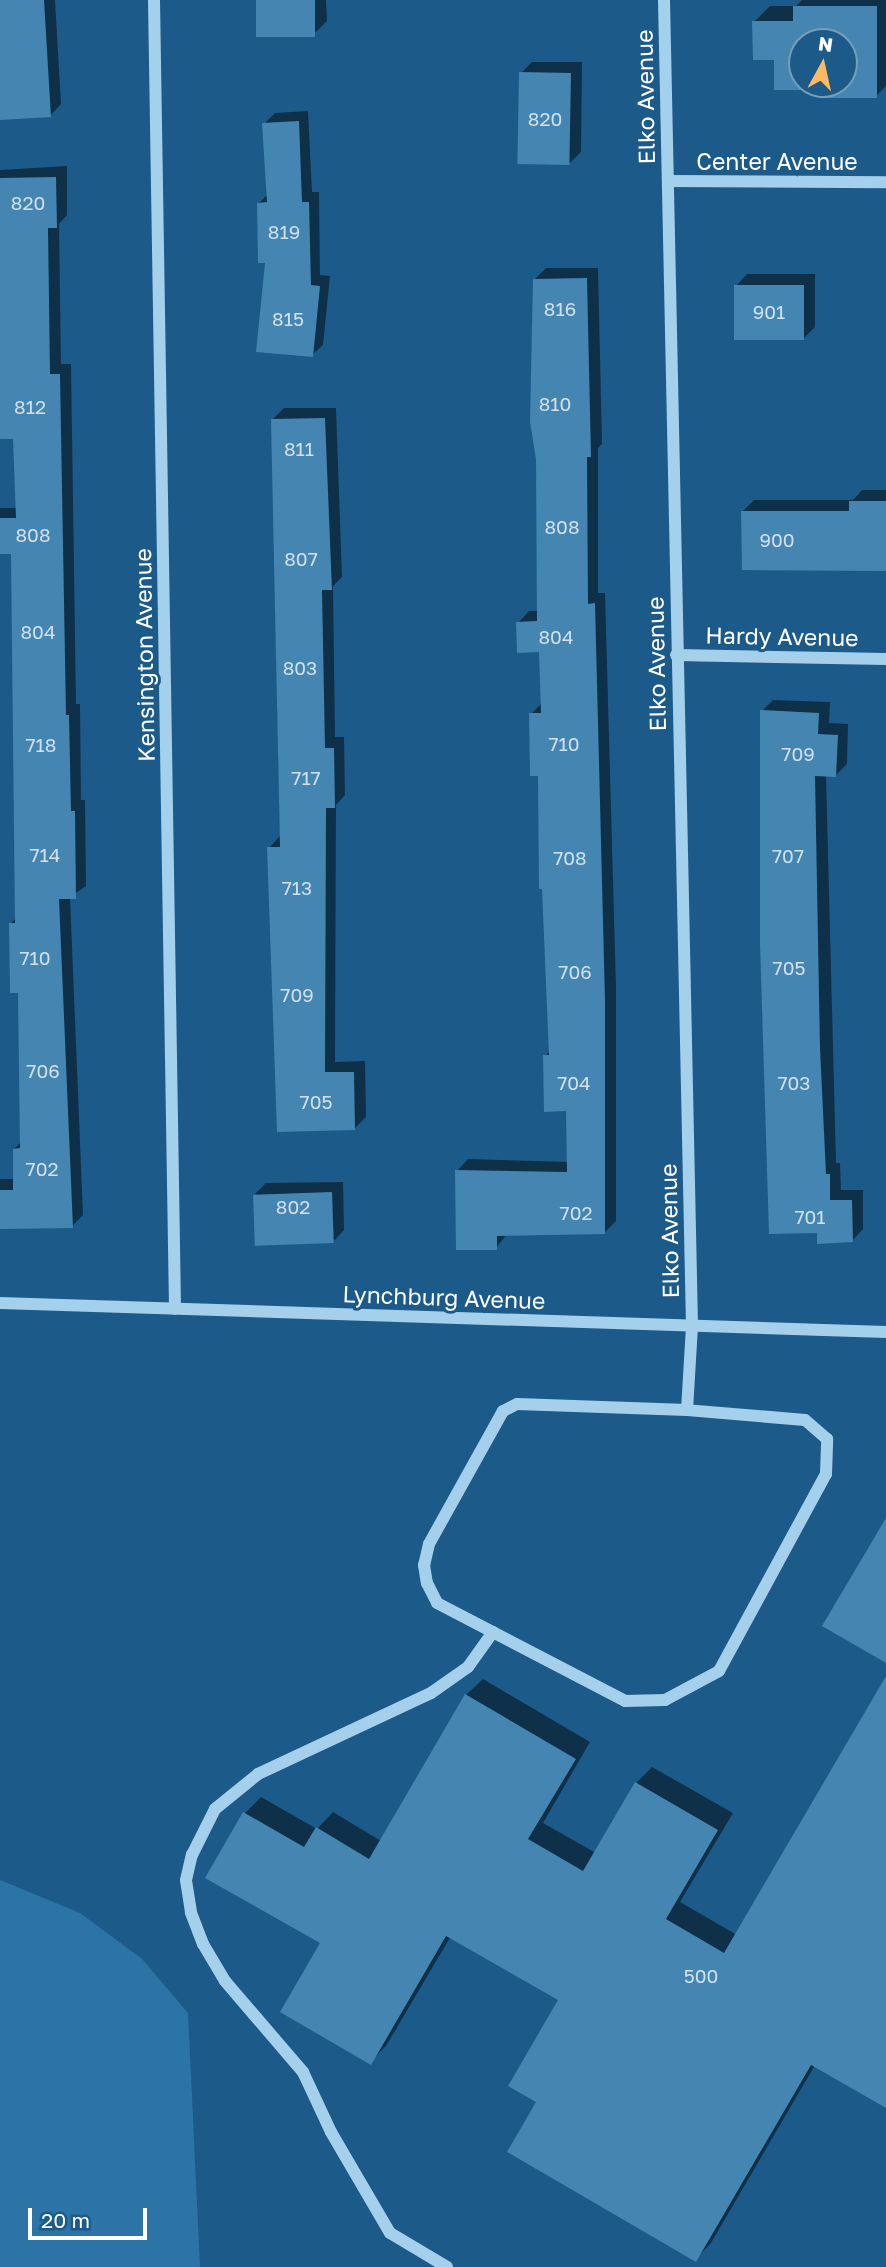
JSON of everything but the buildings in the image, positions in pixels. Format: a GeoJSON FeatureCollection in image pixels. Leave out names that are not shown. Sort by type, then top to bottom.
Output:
{"type":"FeatureCollection","features":[{"type":"Feature","properties":{"kind":"street","name":"Kensington Avenue"},"geometry":{"type":"LineString","coordinates":[[155,0],[175,1309]]}},
{"type":"Feature","properties":{"kind":"street","name":"Elko Avenue"},"geometry":{"type":"LineString","coordinates":[[664,0],[692,1326],[687,1410]]}},
{"type":"Feature","properties":{"kind":"street","name":"Center Avenue"},"geometry":{"type":"LineString","coordinates":[[667,181],[886,182]]}},
{"type":"Feature","properties":{"kind":"street","name":"Hardy Avenue"},"geometry":{"type":"LineString","coordinates":[[677,655],[886,659]]}},
{"type":"Feature","properties":{"kind":"street","name":"Lynchburg Avenue"},"geometry":{"type":"LineString","coordinates":[[0,1303],[886,1332]]}},
{"type":"Feature","properties":{"kind":"street"},"geometry":{"type":"LineString","coordinates":[[516,1404],[687,1410],[805,1420],[827,1439],[826,1474],[719,1671],[665,1700],[625,1701],[437,1603],[424,1565],[429,1544],[503,1411],[516,1404]]}},
{"type":"Feature","properties":{"kind":"street"},"geometry":{"type":"LineString","coordinates":[[447,2267],[390,2233],[331,2132],[303,2072],[233,1991],[203,1944],[191,1912],[186,1880],[192,1855],[215,1809],[258,1774],[431,1693],[468,1667],[493,1632]]}},
{"type":"Feature","properties":{"kind":"shaded area"},"geometry":{"type":"Polygon","coordinates":[[[0,1880],[80,1913],[142,1959],[188,2013],[200,2267],[0,2267],[0,1880]]]}}]}
